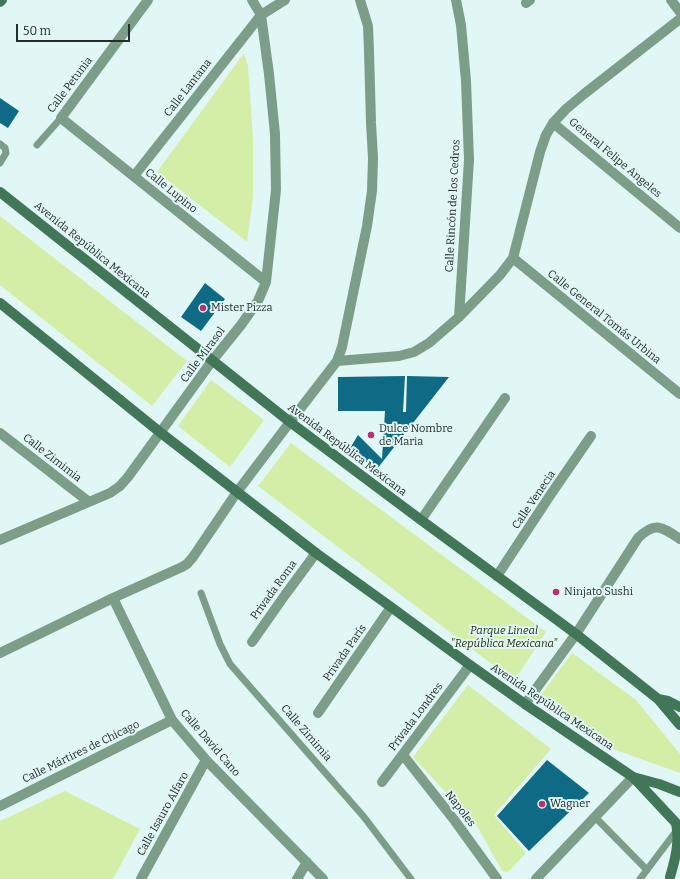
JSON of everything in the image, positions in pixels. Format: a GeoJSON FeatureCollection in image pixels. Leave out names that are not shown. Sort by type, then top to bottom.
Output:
{"type":"FeatureCollection","features":[{"type":"Feature","properties":{"kind":"main road","name":"Avenida República Mexicana"},"geometry":{"type":"LineString","coordinates":[[0,192],[290,422],[576,634],[658,699],[680,725]]}},
{"type":"Feature","properties":{"kind":"main road","name":"Avenida República Mexicana"},"geometry":{"type":"LineString","coordinates":[[0,303],[161,433],[316,553],[391,606],[470,665],[633,777],[659,784],[680,792]]}},
{"type":"Feature","properties":{"kind":"main road"},"geometry":{"type":"LineString","coordinates":[[658,699],[668,701],[680,707]]}},
{"type":"Feature","properties":{"kind":"main road"},"geometry":{"type":"LineString","coordinates":[[633,777],[676,823],[679,844],[669,878]]}},
{"type":"Feature","properties":{"kind":"main road"},"geometry":{"type":"LineString","coordinates":[[669,878],[680,860]]}},
{"type":"Feature","properties":{"kind":"street","name":"Calle Petunia"},"geometry":{"type":"LineString","coordinates":[[61,118],[148,0]]}},
{"type":"Feature","properties":{"kind":"street","name":"Calle Mirasol"},"geometry":{"type":"LineString","coordinates":[[0,540],[110,493],[120,486],[258,301],[266,282],[276,183],[275,134],[269,74],[261,15],[252,0]]}},
{"type":"Feature","properties":{"kind":"street","name":"Calle Lantana"},"geometry":{"type":"LineString","coordinates":[[134,176],[261,15],[285,0]]}},
{"type":"Feature","properties":{"kind":"street"},"geometry":{"type":"LineString","coordinates":[[0,652],[187,564],[237,492],[337,361],[342,347],[367,226],[372,191],[373,158],[368,26],[360,0]]}},
{"type":"Feature","properties":{"kind":"street","name":"Calle Rincón de los Cedros"},"geometry":{"type":"LineString","coordinates":[[456,0],[462,32],[466,81],[469,160],[459,317]]}},
{"type":"Feature","properties":{"kind":"street"},"geometry":{"type":"LineString","coordinates":[[671,0],[680,12]]}},
{"type":"Feature","properties":{"kind":"street"},"geometry":{"type":"LineString","coordinates":[[337,361],[399,356],[414,352],[429,344],[459,317],[500,275],[513,258],[540,152],[546,135],[553,123],[566,109],[584,94],[680,19]]}},
{"type":"Feature","properties":{"kind":"street","name":"Calle Lupino"},"geometry":{"type":"LineString","coordinates":[[61,118],[266,282]]}},
{"type":"Feature","properties":{"kind":"street","name":"General Felipe Angeles"},"geometry":{"type":"LineString","coordinates":[[553,123],[680,228]]}},
{"type":"Feature","properties":{"kind":"street","name":"Calle General Tomás Urbina"},"geometry":{"type":"LineString","coordinates":[[513,258],[680,394]]}},
{"type":"Feature","properties":{"kind":"street"},"geometry":{"type":"LineString","coordinates":[[421,520],[505,398]]}},
{"type":"Feature","properties":{"kind":"street","name":"Calle Zimimia"},"geometry":{"type":"LineString","coordinates":[[0,433],[89,502]]}},
{"type":"Feature","properties":{"kind":"street","name":"Calle Venecia"},"geometry":{"type":"LineString","coordinates":[[497,576],[591,436]]}},
{"type":"Feature","properties":{"kind":"street"},"geometry":{"type":"LineString","coordinates":[[525,704],[576,634],[638,538],[645,531],[651,528],[664,528],[680,540]]}},
{"type":"Feature","properties":{"kind":"street","name":"Privada Roma"},"geometry":{"type":"LineString","coordinates":[[252,642],[316,553]]}},
{"type":"Feature","properties":{"kind":"street","name":"Calle David Cano"},"geometry":{"type":"LineString","coordinates":[[113,598],[172,720],[206,760],[323,879]]}},
{"type":"Feature","properties":{"kind":"street","name":"Privada París"},"geometry":{"type":"LineString","coordinates":[[318,713],[391,606]]}},
{"type":"Feature","properties":{"kind":"street","name":"Privada Londres"},"geometry":{"type":"LineString","coordinates":[[382,782],[470,665]]}},
{"type":"Feature","properties":{"kind":"street","name":"Calle Mártires de Chicago"},"geometry":{"type":"LineString","coordinates":[[0,806],[172,720]]}},
{"type":"Feature","properties":{"kind":"street","name":"Napoles"},"geometry":{"type":"LineString","coordinates":[[403,755],[455,821],[497,879]]}},
{"type":"Feature","properties":{"kind":"street","name":"Calle Isauro Alfaro"},"geometry":{"type":"LineString","coordinates":[[141,879],[206,760]]}},
{"type":"Feature","properties":{"kind":"street"},"geometry":{"type":"LineString","coordinates":[[536,879],[633,777]]}},
{"type":"Feature","properties":{"kind":"street"},"geometry":{"type":"LineString","coordinates":[[298,879],[307,862]]}},
{"type":"Feature","properties":{"kind":"lane","name":"Calle Petunia"},"geometry":{"type":"LineString","coordinates":[[37,145],[61,118]]}},
{"type":"Feature","properties":{"kind":"lane"},"geometry":{"type":"LineString","coordinates":[[0,144],[5,148],[6,153],[0,163]]}},
{"type":"Feature","properties":{"kind":"lane","name":"Calle Zimimia"},"geometry":{"type":"LineString","coordinates":[[201,593],[220,644],[230,664],[364,817],[411,879]]}},
{"type":"Feature","properties":{"kind":"lane"},"geometry":{"type":"LineString","coordinates":[[595,817],[647,870]]}},
{"type":"Feature","properties":{"kind":"lane"},"geometry":{"type":"LineString","coordinates":[[640,879],[678,829]]}},
{"type":"Feature","properties":{"kind":"green space"},"geometry":{"type":"Polygon","coordinates":[[[244,53],[248,66],[253,138],[253,197],[247,242],[157,172],[244,53]]]}},
{"type":"Feature","properties":{"kind":"green space"},"geometry":{"type":"Polygon","coordinates":[[[0,216],[187,361],[152,406],[0,285],[0,216]]]}},
{"type":"Feature","properties":{"kind":"green space"},"geometry":{"type":"Polygon","coordinates":[[[211,380],[264,420],[230,467],[178,426],[211,380]]]}},
{"type":"Feature","properties":{"kind":"green space","name":"Parque Lineal \"República Mexicana\""},"geometry":{"type":"Polygon","coordinates":[[[291,443],[546,632],[514,681],[258,486],[291,443]]]}},
{"type":"Feature","properties":{"kind":"green space"},"geometry":{"type":"Polygon","coordinates":[[[572,653],[636,700],[680,754],[680,773],[610,748],[538,699],[572,653]]]}},
{"type":"Feature","properties":{"kind":"green space"},"geometry":{"type":"Polygon","coordinates":[[[468,685],[551,749],[494,815],[526,853],[508,872],[502,871],[477,826],[413,757],[468,685]]]}},
{"type":"Feature","properties":{"kind":"green space"},"geometry":{"type":"Polygon","coordinates":[[[65,791],[140,829],[113,879],[0,879],[0,821],[65,791]]]}},
{"type":"Feature","properties":{"kind":"building"},"geometry":{"type":"Polygon","coordinates":[[[0,98],[19,111],[8,128],[0,123],[0,98]]]}},
{"type":"Feature","properties":{"kind":"building","name":"Mister Pizza"},"geometry":{"type":"Polygon","coordinates":[[[205,283],[225,299],[201,331],[181,317],[205,283]]]}},
{"type":"Feature","properties":{"kind":"building"},"geometry":{"type":"Polygon","coordinates":[[[405,376],[403,412],[406,412],[407,376],[449,377],[377,469],[349,450],[358,435],[382,459],[385,411],[338,411],[338,377],[405,376]]]}},
{"type":"Feature","properties":{"kind":"building","name":"Wagner"},"geometry":{"type":"Polygon","coordinates":[[[547,760],[589,793],[529,851],[497,816],[547,760]]]}},
{"type":"Feature","properties":{"kind":"place","name":"Mister Pizza"},"geometry":{"type":"Point","coordinates":[203,308]}},
{"type":"Feature","properties":{"kind":"place","name":"Dulce Nombre de Maria"},"geometry":{"type":"Point","coordinates":[371,435]}},
{"type":"Feature","properties":{"kind":"place","name":"Ninjato Sushi"},"geometry":{"type":"Point","coordinates":[556,592]}},
{"type":"Feature","properties":{"kind":"place","name":"Wagner"},"geometry":{"type":"Point","coordinates":[542,804]}}]}
